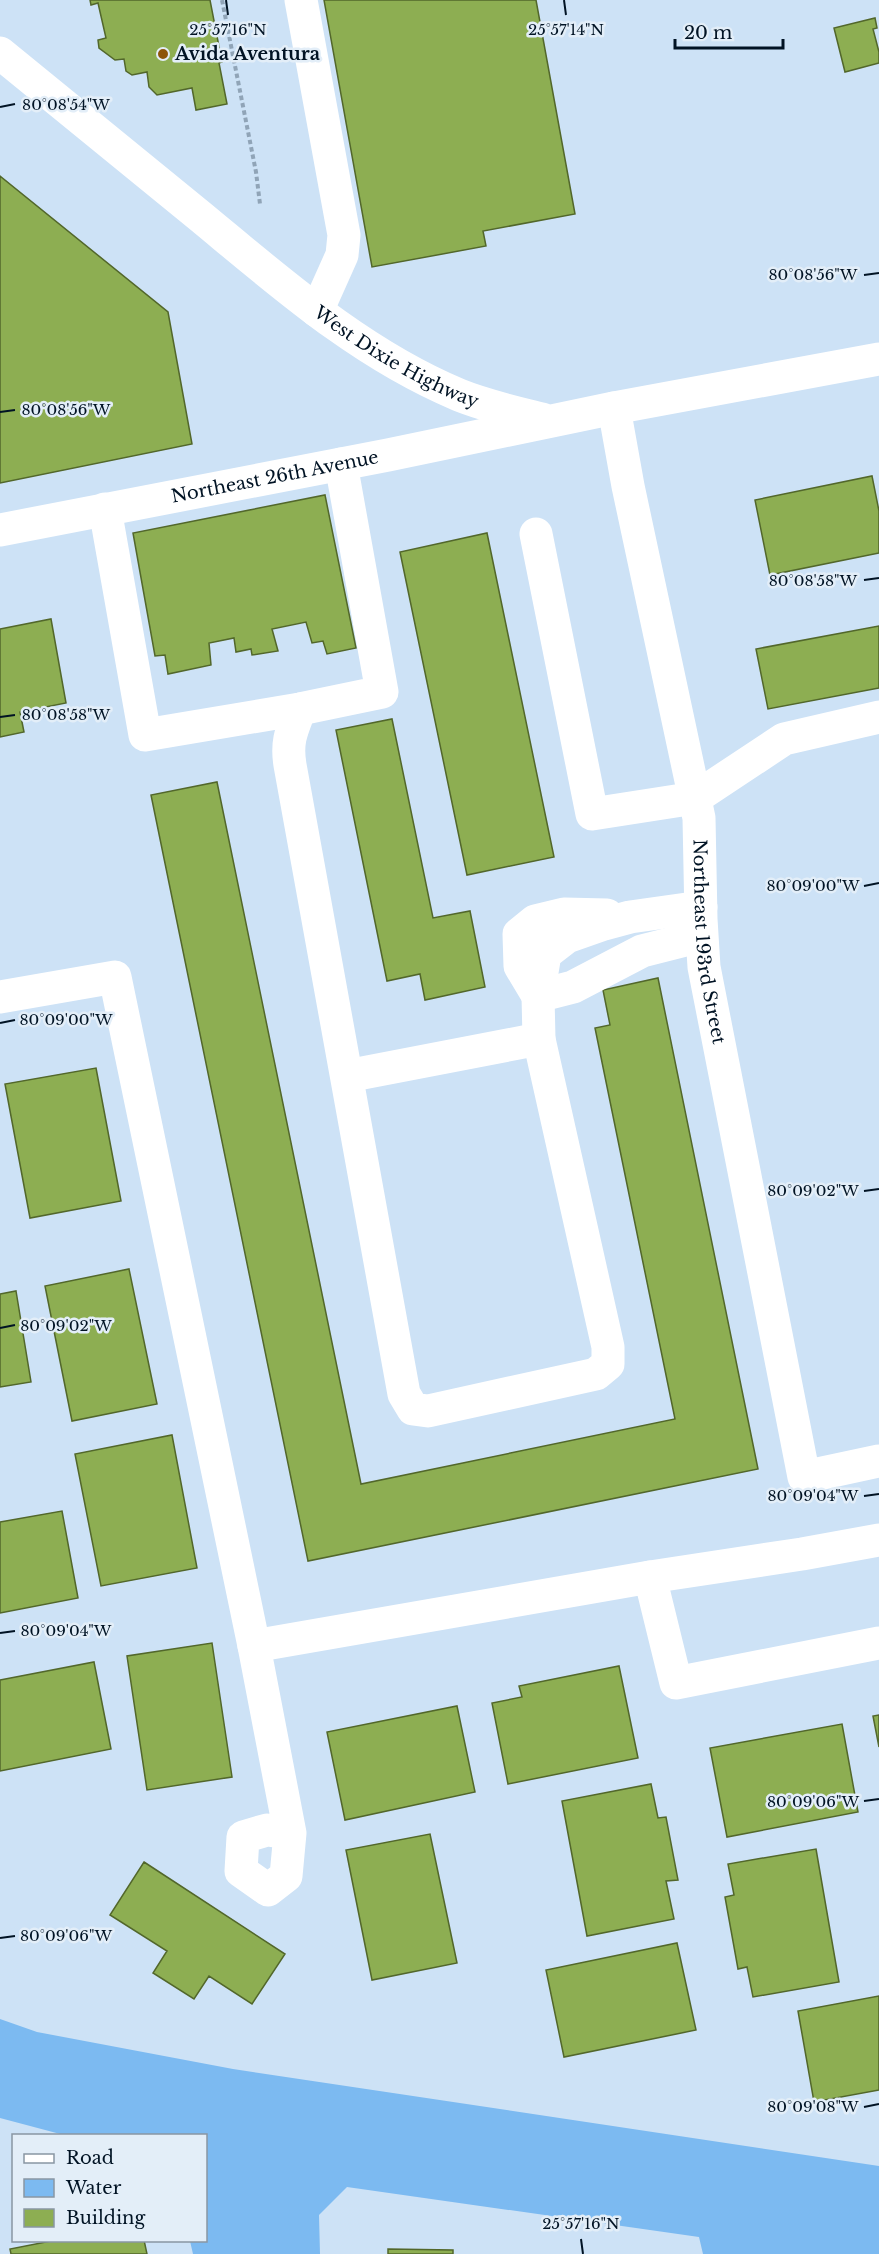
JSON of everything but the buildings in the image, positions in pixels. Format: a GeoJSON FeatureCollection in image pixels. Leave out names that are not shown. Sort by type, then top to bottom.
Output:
{"type":"FeatureCollection","features":[{"type":"Feature","properties":{"kind":"street"},"geometry":{"type":"LineString","coordinates":[[301,0],[344,235],[342,255],[317,311]]}},
{"type":"Feature","properties":{"kind":"street","name":"West Dixie Highway"},"geometry":{"type":"LineString","coordinates":[[0,52],[270,275],[317,311],[366,346],[439,386],[494,407],[549,421],[879,359]]}},
{"type":"Feature","properties":{"kind":"street","name":"Northeast 193rd Street"},"geometry":{"type":"LineString","coordinates":[[614,408],[628,486],[699,818],[704,967],[804,1477],[879,1461]]}},
{"type":"Feature","properties":{"kind":"street","name":"Northeast 26th Avenue"},"geometry":{"type":"LineString","coordinates":[[0,530],[549,421]]}},
{"type":"Feature","properties":{"kind":"street"},"geometry":{"type":"LineString","coordinates":[[105,509],[145,735],[300,709],[382,692],[341,464]]}},
{"type":"Feature","properties":{"kind":"street"},"geometry":{"type":"LineString","coordinates":[[536,534],[592,814],[695,798],[784,739],[879,717]]}},
{"type":"Feature","properties":{"kind":"street"},"geometry":{"type":"LineString","coordinates":[[300,709],[290,735],[288,749],[290,765],[405,1394],[413,1409],[428,1411],[596,1374],[608,1364],[608,1347],[539,1039],[538,996],[545,954],[567,937],[630,917],[701,921]]}},
{"type":"Feature","properties":{"kind":"street"},"geometry":{"type":"LineString","coordinates":[[538,996],[573,987],[701,921]]}},
{"type":"Feature","properties":{"kind":"street"},"geometry":{"type":"LineString","coordinates":[[0,997],[115,977],[254,1646],[290,1833]]}},
{"type":"Feature","properties":{"kind":"street"},"geometry":{"type":"LineString","coordinates":[[347,1076],[539,1039]]}},
{"type":"Feature","properties":{"kind":"street"},"geometry":{"type":"LineString","coordinates":[[254,1646],[650,1577],[879,1540]]}},
{"type":"Feature","properties":{"kind":"street"},"geometry":{"type":"LineString","coordinates":[[650,1577],[676,1683],[879,1642]]}},
{"type":"Feature","properties":{"kind":"path"},"geometry":{"type":"LineString","coordinates":[[222,0],[256,172],[260,204]]}},
{"type":"Feature","properties":{"kind":"water"},"geometry":{"type":"Polygon","coordinates":[[[0,2019],[37,2032],[233,2069],[879,2166],[879,2254],[703,2254],[699,2237],[347,2187],[319,2215],[320,2254],[193,2254],[190,2242],[207,2242],[207,2134],[60,2134],[0,2118],[0,2019]]]}},
{"type":"Feature","properties":{"kind":"place","name":"Avida Aventura"},"geometry":{"type":"Point","coordinates":[163,54]}}]}
